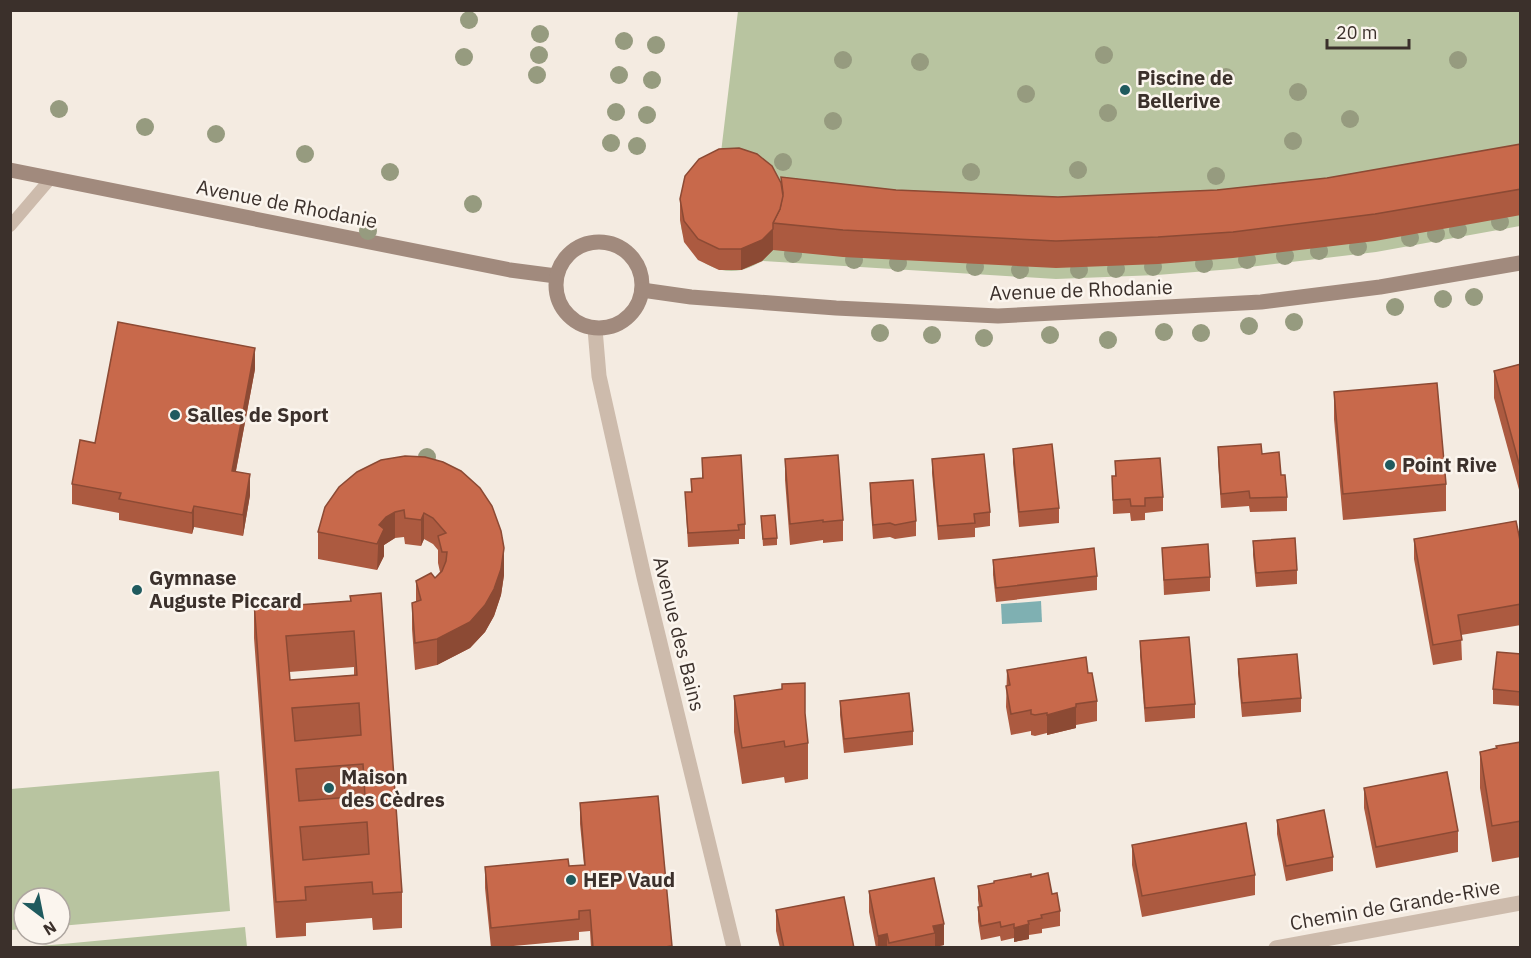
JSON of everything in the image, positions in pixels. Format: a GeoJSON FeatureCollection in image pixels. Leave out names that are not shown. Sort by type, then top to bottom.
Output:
{"type":"FeatureCollection","features":[{"type":"Feature","properties":{"kind":"main road","name":"Avenue de Rhodanie"},"geometry":{"type":"LineString","coordinates":[[10,170],[510,270],[556,276]]}},
{"type":"Feature","properties":{"kind":"main road"},"geometry":{"type":"LineString","coordinates":[[595,242],[609,243],[621,247],[638,266],[642,278],[642,290],[639,303],[631,315],[621,323],[608,328],[595,329],[580,326],[568,317],[559,305],[555,291],[556,276],[561,263],[570,252],[582,245],[595,242]]}},
{"type":"Feature","properties":{"kind":"main road","name":"Avenue de Rhodanie"},"geometry":{"type":"LineString","coordinates":[[642,290],[691,297],[836,308],[998,316],[1261,302],[1380,287],[1521,263]]}},
{"type":"Feature","properties":{"kind":"street","name":"Avenue des Bains"},"geometry":{"type":"LineString","coordinates":[[595,329],[598,376],[734,948]]}},
{"type":"Feature","properties":{"kind":"street","name":"Chemin de Grande-Rive"},"geometry":{"type":"LineString","coordinates":[[1276,948],[1521,903]]}},
{"type":"Feature","properties":{"kind":"lane"},"geometry":{"type":"LineString","coordinates":[[10,226],[51,178]]}},
{"type":"Feature","properties":{"kind":"green space","name":"Piscine de Bellerive"},"geometry":{"type":"Polygon","coordinates":[[[738,11],[1520,11],[1520,226],[1376,252],[1233,269],[1157,275],[1056,279],[763,261],[749,268],[727,271],[702,261],[692,251],[681,227],[681,213],[686,196],[719,169],[738,11]]]}},
{"type":"Feature","properties":{"kind":"green space"},"geometry":{"type":"Polygon","coordinates":[[[219,771],[230,911],[72,925],[72,886],[12,886],[11,930],[11,789],[219,771]]]}},
{"type":"Feature","properties":{"kind":"green space"},"geometry":{"type":"Polygon","coordinates":[[[245,927],[247,947],[30,947],[72,946],[72,943],[245,927]]]}},
{"type":"Feature","properties":{"kind":"water"},"geometry":{"type":"Polygon","coordinates":[[[1041,601],[1042,622],[1002,624],[1001,604],[1041,601]]]}},
{"type":"Feature","properties":{"kind":"building"},"geometry":{"type":"Polygon","coordinates":[[[1521,144],[1521,189],[1375,214],[1233,232],[1056,241],[843,230],[773,223],[780,209],[783,193],[781,177],[896,190],[1058,197],[1217,190],[1327,178],[1521,144]]]}},
{"type":"Feature","properties":{"kind":"building"},"geometry":{"type":"Polygon","coordinates":[[[739,148],[757,154],[772,166],[781,183],[783,196],[773,229],[762,240],[741,249],[719,249],[698,239],[684,221],[680,199],[685,176],[699,159],[719,149],[739,148]]]}},
{"type":"Feature","properties":{"kind":"building","name":"Salles de Sport"},"geometry":{"type":"Polygon","coordinates":[[[118,322],[255,348],[232,471],[250,474],[243,515],[194,506],[192,513],[119,499],[121,493],[72,484],[80,440],[95,443],[118,322]]]}},
{"type":"Feature","properties":{"kind":"building"},"geometry":{"type":"Polygon","coordinates":[[[1521,364],[1521,471],[1494,371],[1521,364]]]}},
{"type":"Feature","properties":{"kind":"building","name":"Point Rive"},"geometry":{"type":"Polygon","coordinates":[[[1437,383],[1446,484],[1343,494],[1334,392],[1437,383]]]}},
{"type":"Feature","properties":{"kind":"building"},"geometry":{"type":"Polygon","coordinates":[[[1052,444],[1059,508],[1019,512],[1013,449],[1052,444]]]}},
{"type":"Feature","properties":{"kind":"building"},"geometry":{"type":"Polygon","coordinates":[[[1261,444],[1262,454],[1279,452],[1281,475],[1285,475],[1287,497],[1250,498],[1249,491],[1221,494],[1218,447],[1261,444]]]}},
{"type":"Feature","properties":{"kind":"building"},"geometry":{"type":"Polygon","coordinates":[[[984,454],[990,512],[974,514],[975,523],[938,526],[932,459],[984,454]]]}},
{"type":"Feature","properties":{"kind":"building"},"geometry":{"type":"Polygon","coordinates":[[[741,455],[745,524],[738,525],[739,530],[688,533],[685,492],[692,492],[691,479],[703,478],[702,458],[741,455]]]}},
{"type":"Feature","properties":{"kind":"building"},"geometry":{"type":"Polygon","coordinates":[[[838,455],[843,520],[790,524],[785,459],[838,455]]]}},
{"type":"Feature","properties":{"kind":"building"},"geometry":{"type":"Polygon","coordinates":[[[405,456],[425,457],[443,462],[461,471],[480,488],[492,506],[504,548],[501,569],[494,589],[485,605],[470,622],[437,639],[415,643],[412,603],[421,600],[416,581],[431,573],[435,578],[442,571],[446,561],[447,552],[442,552],[438,536],[446,533],[433,518],[424,513],[421,520],[405,518],[404,510],[395,512],[379,525],[384,529],[377,544],[318,532],[325,507],[339,487],[357,472],[381,460],[405,456]]]}},
{"type":"Feature","properties":{"kind":"building"},"geometry":{"type":"Polygon","coordinates":[[[1160,458],[1163,497],[1145,498],[1145,506],[1131,506],[1130,499],[1113,500],[1112,476],[1116,476],[1115,461],[1160,458]]]}},
{"type":"Feature","properties":{"kind":"building"},"geometry":{"type":"Polygon","coordinates":[[[913,480],[916,521],[895,525],[890,523],[873,525],[870,483],[913,480]]]}},
{"type":"Feature","properties":{"kind":"building"},"geometry":{"type":"Polygon","coordinates":[[[775,515],[777,538],[763,539],[761,516],[775,515]]]}},
{"type":"Feature","properties":{"kind":"building"},"geometry":{"type":"Polygon","coordinates":[[[1516,521],[1521,545],[1521,604],[1458,615],[1462,640],[1433,645],[1414,539],[1516,521]]]}},
{"type":"Feature","properties":{"kind":"building"},"geometry":{"type":"Polygon","coordinates":[[[1295,538],[1297,570],[1256,573],[1253,541],[1295,538]]]}},
{"type":"Feature","properties":{"kind":"building"},"geometry":{"type":"Polygon","coordinates":[[[1208,544],[1210,577],[1164,580],[1162,548],[1208,544]]]}},
{"type":"Feature","properties":{"kind":"building"},"geometry":{"type":"Polygon","coordinates":[[[1094,548],[1097,576],[996,588],[993,560],[1094,548]]]}},
{"type":"Feature","properties":{"kind":"building"},"geometry":{"type":"Polygon","coordinates":[[[381,593],[402,892],[373,894],[372,882],[305,887],[306,900],[276,902],[254,602],[284,599],[284,606],[351,601],[350,596],[381,593]],[[354,631],[286,636],[290,680],[357,675],[354,631]],[[359,703],[292,708],[295,741],[361,735],[359,703]],[[363,764],[296,769],[299,801],[365,796],[363,764]],[[367,822],[300,827],[303,860],[369,854],[367,822]]]}},
{"type":"Feature","properties":{"kind":"building"},"geometry":{"type":"Polygon","coordinates":[[[1189,637],[1195,704],[1145,708],[1140,641],[1189,637]]]}},
{"type":"Feature","properties":{"kind":"building"},"geometry":{"type":"Polygon","coordinates":[[[1497,652],[1521,654],[1521,692],[1493,689],[1497,652]]]}},
{"type":"Feature","properties":{"kind":"building"},"geometry":{"type":"Polygon","coordinates":[[[1297,654],[1301,698],[1242,703],[1238,659],[1297,654]]]}},
{"type":"Feature","properties":{"kind":"building"},"geometry":{"type":"Polygon","coordinates":[[[1086,657],[1088,673],[1092,673],[1097,701],[1076,704],[1076,707],[1047,715],[1047,713],[1031,714],[1031,710],[1011,714],[1006,686],[1010,685],[1007,670],[1086,657]]]}},
{"type":"Feature","properties":{"kind":"building"},"geometry":{"type":"Polygon","coordinates":[[[805,683],[808,743],[785,747],[784,741],[742,748],[734,696],[782,689],[782,684],[805,683]]]}},
{"type":"Feature","properties":{"kind":"building"},"geometry":{"type":"Polygon","coordinates":[[[909,693],[913,731],[844,739],[840,701],[909,693]]]}},
{"type":"Feature","properties":{"kind":"building"},"geometry":{"type":"Polygon","coordinates":[[[1521,742],[1521,821],[1492,826],[1480,752],[1497,748],[1496,746],[1521,742]]]}},
{"type":"Feature","properties":{"kind":"building"},"geometry":{"type":"Polygon","coordinates":[[[1447,772],[1458,831],[1376,847],[1364,788],[1447,772]]]}},
{"type":"Feature","properties":{"kind":"building"},"geometry":{"type":"Polygon","coordinates":[[[658,796],[672,946],[593,948],[590,910],[579,911],[579,919],[491,928],[485,867],[568,859],[569,866],[585,865],[580,803],[658,796]]]}},
{"type":"Feature","properties":{"kind":"building"},"geometry":{"type":"Polygon","coordinates":[[[1324,810],[1333,857],[1286,866],[1277,820],[1324,810]]]}},
{"type":"Feature","properties":{"kind":"building"},"geometry":{"type":"Polygon","coordinates":[[[1246,823],[1255,875],[1142,896],[1132,845],[1246,823]]]}},
{"type":"Feature","properties":{"kind":"building"},"geometry":{"type":"Polygon","coordinates":[[[1048,873],[1052,894],[1057,893],[1060,911],[1041,915],[1042,918],[1028,921],[1029,924],[1014,928],[1014,924],[1001,927],[1000,922],[981,926],[978,907],[982,906],[978,886],[1031,874],[1031,877],[1048,873]]]}},
{"type":"Feature","properties":{"kind":"building"},"geometry":{"type":"Polygon","coordinates":[[[934,878],[944,924],[933,926],[935,933],[889,943],[887,934],[878,936],[869,891],[934,878]]]}},
{"type":"Feature","properties":{"kind":"building"},"geometry":{"type":"Polygon","coordinates":[[[844,897],[854,948],[784,948],[776,910],[844,897]]]}},
{"type":"Feature","properties":{"kind":"place","name":"Piscine de Bellerive"},"geometry":{"type":"Point","coordinates":[1125,90]}},
{"type":"Feature","properties":{"kind":"place","name":"Salles de Sport"},"geometry":{"type":"Point","coordinates":[175,415]}},
{"type":"Feature","properties":{"kind":"place","name":"Point Rive"},"geometry":{"type":"Point","coordinates":[1390,465]}},
{"type":"Feature","properties":{"kind":"place","name":"Gymnase Auguste Piccard"},"geometry":{"type":"Point","coordinates":[137,590]}},
{"type":"Feature","properties":{"kind":"place","name":"Maison des Cèdres"},"geometry":{"type":"Point","coordinates":[329,788]}},
{"type":"Feature","properties":{"kind":"place","name":"HEP Vaud"},"geometry":{"type":"Point","coordinates":[571,880]}}]}
